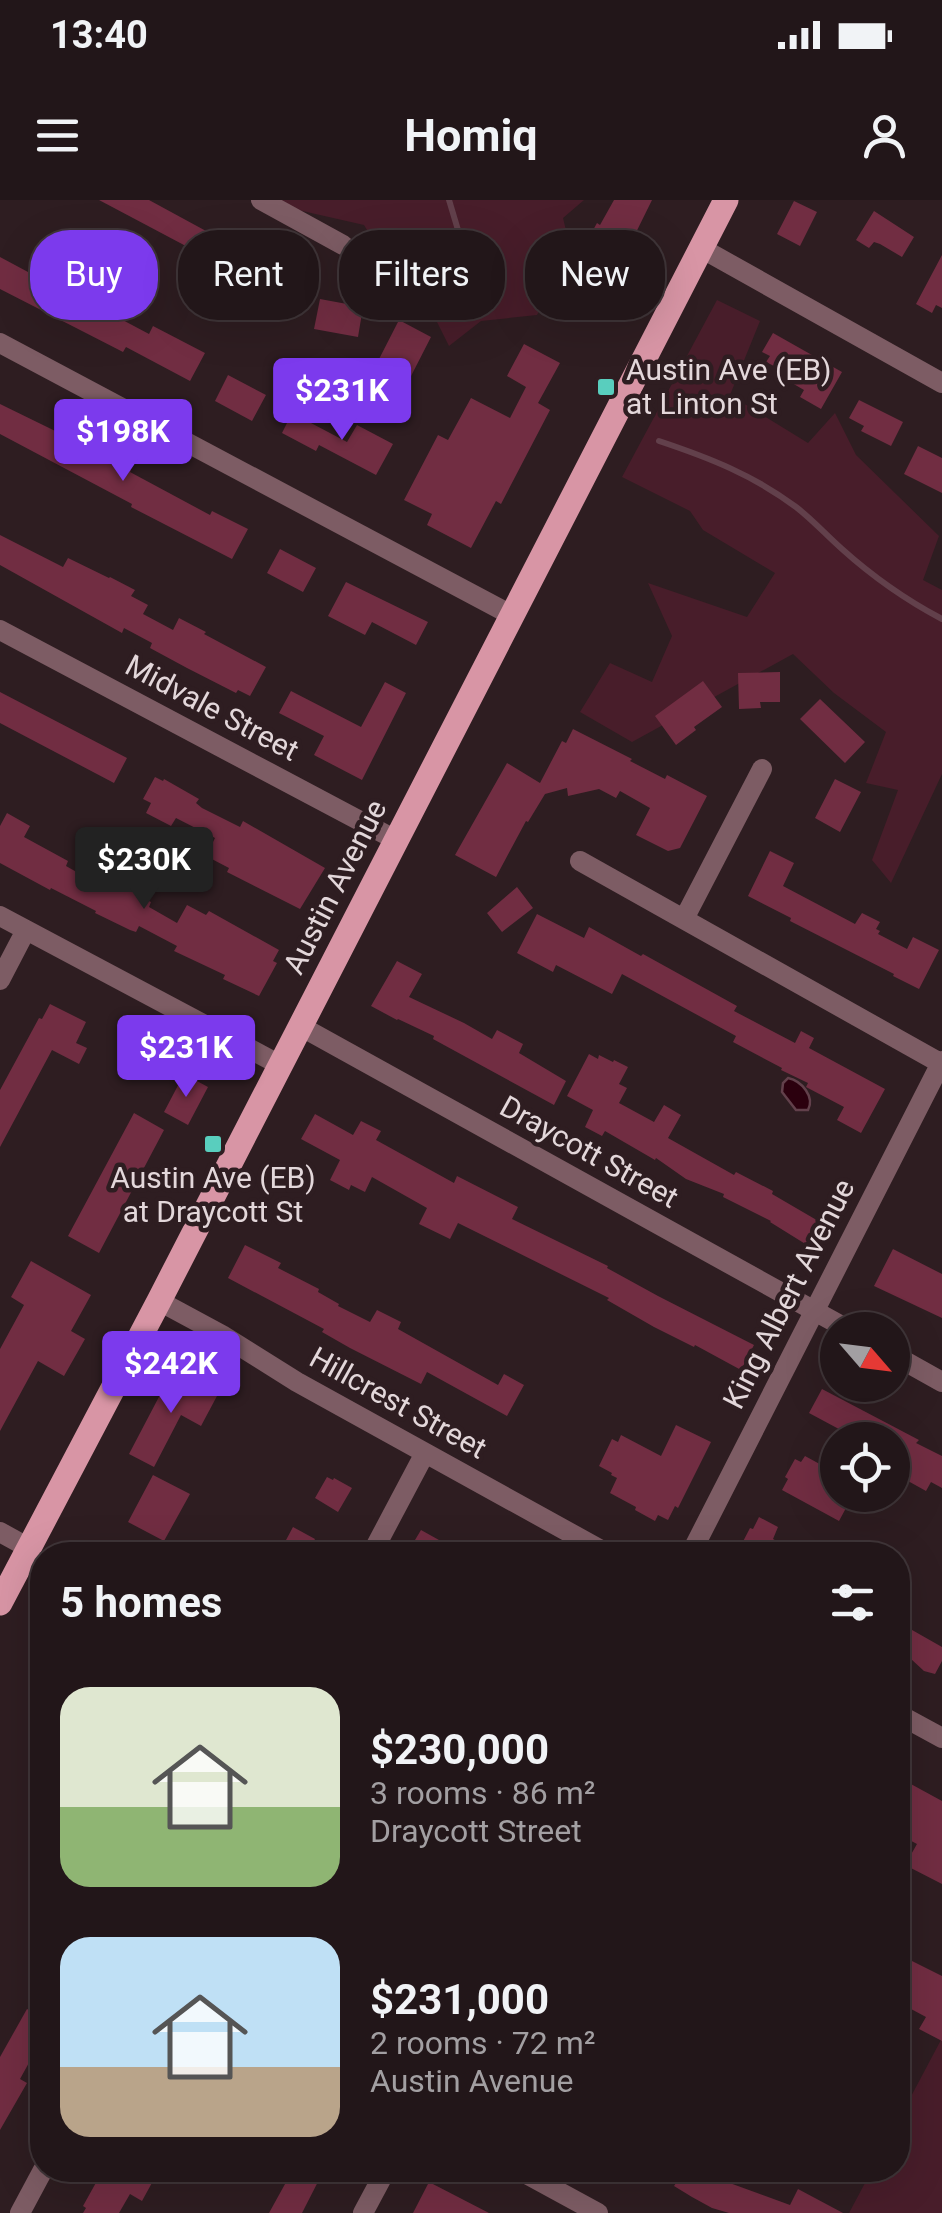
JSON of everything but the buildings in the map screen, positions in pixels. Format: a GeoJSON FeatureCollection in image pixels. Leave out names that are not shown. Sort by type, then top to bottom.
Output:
{"type":"FeatureCollection","features":[{"type":"Feature","properties":{"kind":"main road","name":"Austin Avenue"},"geometry":{"type":"LineString","coordinates":[[32,1542],[726,200]]}},
{"type":"Feature","properties":{"kind":"main road","name":"Austin Avenue"},"geometry":{"type":"LineString","coordinates":[[0,1602],[29,1548]]}},
{"type":"Feature","properties":{"kind":"street"},"geometry":{"type":"LineString","coordinates":[[260,200],[339,243]]}},
{"type":"Feature","properties":{"kind":"street"},"geometry":{"type":"LineString","coordinates":[[701,248],[942,383]]}},
{"type":"Feature","properties":{"kind":"street"},"geometry":{"type":"LineString","coordinates":[[0,343],[513,616]]}},
{"type":"Feature","properties":{"kind":"street","name":"Midvale Street"},"geometry":{"type":"LineString","coordinates":[[0,630],[396,840]]}},
{"type":"Feature","properties":{"kind":"street"},"geometry":{"type":"LineString","coordinates":[[684,919],[762,769]]}},
{"type":"Feature","properties":{"kind":"street"},"geometry":{"type":"LineString","coordinates":[[580,861],[942,1063]]}},
{"type":"Feature","properties":{"kind":"street"},"geometry":{"type":"LineString","coordinates":[[0,916],[280,1065]]}},
{"type":"Feature","properties":{"kind":"street"},"geometry":{"type":"LineString","coordinates":[[0,980],[26,930]]}},
{"type":"Feature","properties":{"kind":"street","name":"Draycott Street"},"geometry":{"type":"LineString","coordinates":[[300,1026],[820,1314]]}},
{"type":"Feature","properties":{"kind":"street","name":"King Albert Avenue"},"geometry":{"type":"LineString","coordinates":[[697,1542],[942,1063]]}},
{"type":"Feature","properties":{"kind":"street","name":"Hillcrest Street"},"geometry":{"type":"LineString","coordinates":[[160,1301],[296,1382],[586,1542]]}},
{"type":"Feature","properties":{"kind":"street"},"geometry":{"type":"LineString","coordinates":[[910,1364],[942,1382]]}},
{"type":"Feature","properties":{"kind":"street"},"geometry":{"type":"LineString","coordinates":[[378,1542],[425,1453]]}},
{"type":"Feature","properties":{"kind":"street"},"geometry":{"type":"LineString","coordinates":[[0,1532],[29,1548]]}},
{"type":"Feature","properties":{"kind":"street"},"geometry":{"type":"LineString","coordinates":[[910,1721],[942,1738]]}},
{"type":"Feature","properties":{"kind":"street"},"geometry":{"type":"LineString","coordinates":[[20,2213],[37,2182]]}},
{"type":"Feature","properties":{"kind":"street"},"geometry":{"type":"LineString","coordinates":[[363,2213],[380,2182]]}},
{"type":"Feature","properties":{"kind":"street"},"geometry":{"type":"LineString","coordinates":[[541,2182],[598,2213]]}},
{"type":"Feature","properties":{"kind":"shaded area"},"geometry":{"type":"Polygon","coordinates":[[[281,200],[584,200],[563,218],[566,230],[525,230],[525,316],[505,318],[505,230],[367,230],[364,225],[298,210],[281,200]]]}},
{"type":"Feature","properties":{"kind":"shaded area"},"geometry":{"type":"Polygon","coordinates":[[[717,300],[760,321],[730,395],[808,443],[835,413],[856,455],[939,536],[923,580],[942,590],[942,774],[891,883],[872,860],[898,790],[866,783],[886,732],[834,693],[793,654],[632,742],[580,712],[610,663],[652,682],[672,636],[648,583],[747,617],[775,573],[703,530],[690,511],[622,477],[717,300]]]}},
{"type":"Feature","properties":{"kind":"shaded area"},"geometry":{"type":"Polygon","coordinates":[[[436,320],[490,320],[481,321],[449,346],[436,320]]]}},
{"type":"Feature","properties":{"kind":"shaded area"},"geometry":{"type":"Polygon","coordinates":[[[788,1078],[806,1090],[808,1110],[796,1110],[782,1092],[788,1078]]]}},
{"type":"Feature","properties":{"kind":"shaded area"},"geometry":{"type":"Polygon","coordinates":[[[942,2038],[942,2213],[849,2213],[866,2182],[910,2182],[910,2098],[942,2038]]]}},
{"type":"Feature","properties":{"kind":"waterway"},"geometry":{"type":"LineString","coordinates":[[449,200],[458,230]]}},
{"type":"Feature","properties":{"kind":"waterway"},"geometry":{"type":"LineString","coordinates":[[659,441],[730,468],[780,496],[877,578],[942,619]]}},
{"type":"Feature","properties":{"kind":"place","name":"Austin Ave (EB) at Linton St"},"geometry":{"type":"Point","coordinates":[606,387]}},
{"type":"Feature","properties":{"kind":"place","name":"Austin Ave (EB) at Draycott St"},"geometry":{"type":"Point","coordinates":[213,1144]}}]}
